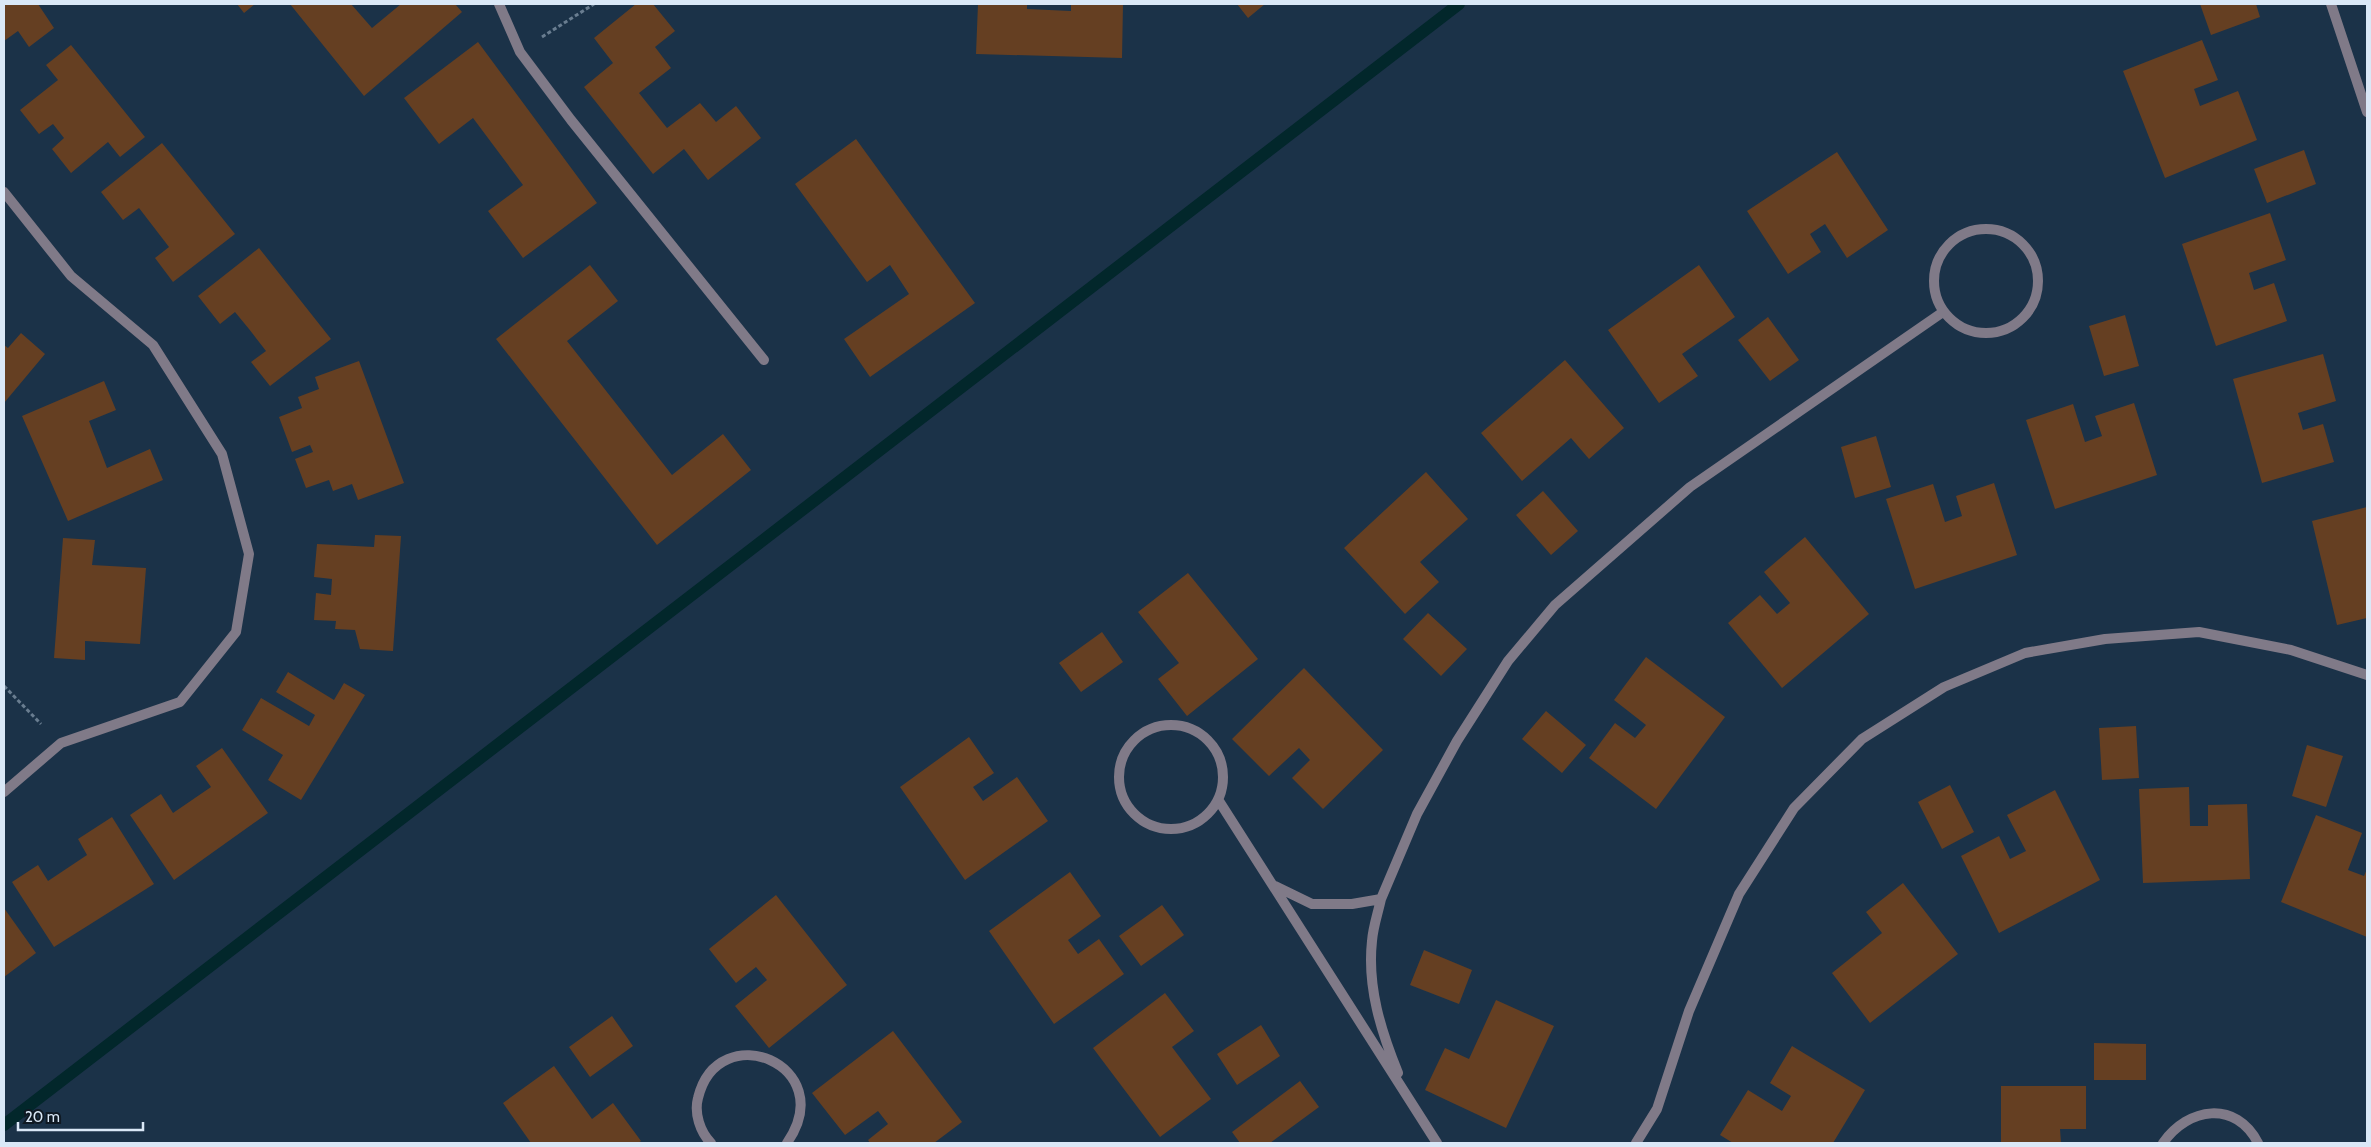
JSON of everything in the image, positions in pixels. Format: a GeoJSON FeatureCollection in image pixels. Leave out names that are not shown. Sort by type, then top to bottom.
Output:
{"type":"FeatureCollection","features":[{"type":"Feature","properties":{"kind":"lane"},"geometry":{"type":"LineString","coordinates":[[498,4],[520,52],[571,120],[764,360]]}},
{"type":"Feature","properties":{"kind":"lane"},"geometry":{"type":"LineString","coordinates":[[2331,4],[2367,112]]}},
{"type":"Feature","properties":{"kind":"lane"},"geometry":{"type":"LineString","coordinates":[[4,192],[71,276],[153,345],[222,454],[249,554],[236,632],[180,702],[61,744],[4,792]]}},
{"type":"Feature","properties":{"kind":"lane"},"geometry":{"type":"LineString","coordinates":[[1976,229],[1993,229],[2008,234],[2023,243],[2032,256],[2038,272],[2038,289],[2033,305],[2022,320],[2007,330],[1990,334],[1972,333],[1956,325],[1943,312],[1935,295],[1933,277],[1938,260],[1947,245],[1960,235],[1976,229]]}},
{"type":"Feature","properties":{"kind":"lane"},"geometry":{"type":"LineString","coordinates":[[1406,1095],[1385,1039],[1371,980],[1372,940],[1382,899],[1417,814],[1457,741],[1508,661],[1555,604],[1690,487],[1943,312]]}},
{"type":"Feature","properties":{"kind":"lane"},"geometry":{"type":"LineString","coordinates":[[1636,1143],[1657,1110],[1689,1011],[1739,894],[1794,808],[1862,739],[1944,687],[2025,653],[2105,639],[2198,632],[2291,650],[2367,675]]}},
{"type":"Feature","properties":{"kind":"lane"},"geometry":{"type":"LineString","coordinates":[[1178,724],[1194,729],[1208,738],[1218,752],[1223,768],[1224,784],[1218,801],[1208,815],[1193,825],[1175,830],[1157,828],[1140,820],[1128,807],[1120,791],[1119,772],[1123,755],[1133,741],[1146,730],[1161,725],[1178,724]]}},
{"type":"Feature","properties":{"kind":"lane"},"geometry":{"type":"LineString","coordinates":[[1218,801],[1437,1143]]}},
{"type":"Feature","properties":{"kind":"lane"},"geometry":{"type":"LineString","coordinates":[[1274,886],[1312,904],[1352,904],[1382,899]]}},
{"type":"Feature","properties":{"kind":"lane"},"geometry":{"type":"LineString","coordinates":[[711,1143],[705,1138],[698,1121],[696,1103],[701,1085],[710,1072],[724,1061],[739,1055],[756,1054],[772,1060],[785,1069],[796,1082],[801,1098],[801,1115],[796,1131],[787,1143]]}},
{"type":"Feature","properties":{"kind":"lane"},"geometry":{"type":"LineString","coordinates":[[2163,1143],[2172,1130],[2186,1120],[2201,1114],[2218,1114],[2234,1118],[2247,1127],[2258,1143]]}},
{"type":"Feature","properties":{"kind":"path"},"geometry":{"type":"LineString","coordinates":[[520,52],[594,4]]}},
{"type":"Feature","properties":{"kind":"path"},"geometry":{"type":"LineString","coordinates":[[4,686],[61,744]]}},
{"type":"Feature","properties":{"kind":"building"},"geometry":{"type":"Polygon","coordinates":[[[4,4],[38,4],[54,28],[29,47],[18,31],[4,41],[4,4]]]}},
{"type":"Feature","properties":{"kind":"building"},"geometry":{"type":"Polygon","coordinates":[[[237,4],[255,4],[244,13],[237,4]]]}},
{"type":"Feature","properties":{"kind":"building"},"geometry":{"type":"Polygon","coordinates":[[[290,4],[351,4],[372,28],[401,4],[455,4],[462,12],[364,96],[290,4]]]}},
{"type":"Feature","properties":{"kind":"building"},"geometry":{"type":"Polygon","coordinates":[[[636,4],[653,4],[675,31],[655,47],[671,68],[639,93],[667,128],[700,103],[716,122],[736,106],[761,138],[708,180],[684,149],[653,174],[584,87],[613,63],[594,38],[636,4]]]}},
{"type":"Feature","properties":{"kind":"building"},"geometry":{"type":"Polygon","coordinates":[[[978,4],[1027,4],[1027,9],[1071,11],[1071,4],[1123,4],[1122,58],[976,54],[978,4]]]}},
{"type":"Feature","properties":{"kind":"building"},"geometry":{"type":"Polygon","coordinates":[[[1237,4],[1265,4],[1248,18],[1237,4]]]}},
{"type":"Feature","properties":{"kind":"building"},"geometry":{"type":"Polygon","coordinates":[[[2200,4],[2256,4],[2260,17],[2211,35],[2200,4]]]}},
{"type":"Feature","properties":{"kind":"building"},"geometry":{"type":"Polygon","coordinates":[[[2202,40],[2218,80],[2194,89],[2200,106],[2238,91],[2257,140],[2165,178],[2123,71],[2202,40]]]}},
{"type":"Feature","properties":{"kind":"building"},"geometry":{"type":"Polygon","coordinates":[[[478,42],[597,203],[523,258],[488,211],[523,185],[473,118],[439,144],[404,98],[478,42]]]}},
{"type":"Feature","properties":{"kind":"building"},"geometry":{"type":"Polygon","coordinates":[[[71,45],[145,137],[120,157],[108,142],[71,173],[52,149],[64,138],[53,124],[39,134],[20,110],[58,80],[46,65],[71,45]]]}},
{"type":"Feature","properties":{"kind":"building"},"geometry":{"type":"Polygon","coordinates":[[[856,139],[975,303],[870,377],[844,339],[909,294],[890,265],[867,282],[795,184],[856,139]]]}},
{"type":"Feature","properties":{"kind":"building"},"geometry":{"type":"Polygon","coordinates":[[[162,143],[235,234],[173,282],[155,258],[169,247],[139,208],[123,220],[101,192],[162,143]]]}},
{"type":"Feature","properties":{"kind":"building"},"geometry":{"type":"Polygon","coordinates":[[[2304,150],[2316,184],[2267,203],[2254,169],[2304,150]]]}},
{"type":"Feature","properties":{"kind":"building"},"geometry":{"type":"Polygon","coordinates":[[[1837,152],[1888,230],[1847,258],[1825,224],[1810,234],[1821,252],[1788,274],[1747,211],[1837,152]]]}},
{"type":"Feature","properties":{"kind":"building"},"geometry":{"type":"Polygon","coordinates":[[[2270,213],[2286,260],[2249,273],[2254,290],[2274,283],[2287,321],[2216,346],[2182,244],[2270,213]]]}},
{"type":"Feature","properties":{"kind":"building"},"geometry":{"type":"Polygon","coordinates":[[[259,248],[331,339],[270,386],[251,362],[266,351],[249,329],[235,312],[220,324],[198,296],[259,248]]]}},
{"type":"Feature","properties":{"kind":"building"},"geometry":{"type":"Polygon","coordinates":[[[590,265],[618,301],[567,341],[672,475],[723,434],[751,470],[657,545],[496,339],[590,265]]]}},
{"type":"Feature","properties":{"kind":"building"},"geometry":{"type":"Polygon","coordinates":[[[1699,265],[1735,317],[1682,354],[1698,376],[1659,403],[1608,330],[1699,265]]]}},
{"type":"Feature","properties":{"kind":"building"},"geometry":{"type":"Polygon","coordinates":[[[2125,315],[2139,366],[2104,376],[2089,326],[2125,315]]]}},
{"type":"Feature","properties":{"kind":"building"},"geometry":{"type":"Polygon","coordinates":[[[1768,317],[1799,360],[1770,381],[1738,340],[1768,317]]]}},
{"type":"Feature","properties":{"kind":"building"},"geometry":{"type":"Polygon","coordinates":[[[21,333],[45,354],[4,403],[4,345],[8,348],[21,333]]]}},
{"type":"Feature","properties":{"kind":"building"},"geometry":{"type":"Polygon","coordinates":[[[2323,354],[2336,401],[2298,413],[2303,430],[2323,424],[2334,462],[2262,483],[2233,379],[2323,354]]]}},
{"type":"Feature","properties":{"kind":"building"},"geometry":{"type":"Polygon","coordinates":[[[1565,360],[1624,428],[1589,459],[1571,438],[1522,481],[1481,433],[1565,360]]]}},
{"type":"Feature","properties":{"kind":"building"},"geometry":{"type":"Polygon","coordinates":[[[359,361],[404,483],[358,500],[352,484],[333,491],[329,480],[306,488],[295,459],[313,452],[310,445],[292,452],[279,417],[302,408],[298,397],[319,389],[315,377],[359,361]]]}},
{"type":"Feature","properties":{"kind":"building"},"geometry":{"type":"Polygon","coordinates":[[[104,381],[116,410],[89,421],[107,468],[150,449],[163,480],[68,521],[22,416],[104,381]]]}},
{"type":"Feature","properties":{"kind":"building"},"geometry":{"type":"Polygon","coordinates":[[[2134,403],[2157,475],[2055,509],[2026,420],[2073,404],[2085,442],[2102,436],[2095,416],[2134,403]]]}},
{"type":"Feature","properties":{"kind":"building"},"geometry":{"type":"Polygon","coordinates":[[[1876,436],[1891,487],[1855,498],[1841,447],[1876,436]]]}},
{"type":"Feature","properties":{"kind":"building"},"geometry":{"type":"Polygon","coordinates":[[[1426,472],[1468,519],[1420,562],[1439,582],[1405,614],[1344,548],[1426,472]]]}},
{"type":"Feature","properties":{"kind":"building"},"geometry":{"type":"Polygon","coordinates":[[[1994,483],[2017,555],[1915,589],[1886,499],[1933,484],[1945,522],[1962,516],[1956,496],[1994,483]]]}},
{"type":"Feature","properties":{"kind":"building"},"geometry":{"type":"Polygon","coordinates":[[[1543,491],[1578,531],[1551,555],[1516,515],[1543,491]]]}},
{"type":"Feature","properties":{"kind":"building"},"geometry":{"type":"Polygon","coordinates":[[[2367,507],[2367,618],[2337,625],[2312,521],[2367,507]]]}},
{"type":"Feature","properties":{"kind":"building"},"geometry":{"type":"Polygon","coordinates":[[[375,535],[401,536],[393,651],[360,649],[355,630],[335,629],[336,621],[314,620],[316,593],[331,595],[332,579],[314,577],[317,544],[374,547],[375,535]]]}},
{"type":"Feature","properties":{"kind":"building"},"geometry":{"type":"Polygon","coordinates":[[[1805,537],[1869,614],[1782,688],[1728,623],[1760,595],[1777,614],[1790,603],[1764,572],[1805,537]]]}},
{"type":"Feature","properties":{"kind":"building"},"geometry":{"type":"Polygon","coordinates":[[[63,538],[95,540],[92,565],[146,568],[140,644],[85,641],[85,660],[54,658],[63,538]]]}},
{"type":"Feature","properties":{"kind":"building"},"geometry":{"type":"Polygon","coordinates":[[[1188,573],[1258,659],[1187,716],[1158,679],[1179,663],[1138,612],[1188,573]]]}},
{"type":"Feature","properties":{"kind":"building"},"geometry":{"type":"Polygon","coordinates":[[[1428,613],[1467,649],[1441,676],[1403,639],[1428,613]]]}},
{"type":"Feature","properties":{"kind":"building"},"geometry":{"type":"Polygon","coordinates":[[[1102,632],[1123,662],[1081,692],[1059,663],[1102,632]]]}},
{"type":"Feature","properties":{"kind":"building"},"geometry":{"type":"Polygon","coordinates":[[[1646,657],[1725,717],[1656,809],[1589,758],[1615,723],[1635,738],[1646,725],[1614,700],[1646,657]]]}},
{"type":"Feature","properties":{"kind":"building"},"geometry":{"type":"Polygon","coordinates":[[[1304,668],[1383,750],[1323,809],[1292,778],[1310,760],[1299,748],[1269,776],[1232,739],[1304,668]]]}},
{"type":"Feature","properties":{"kind":"building"},"geometry":{"type":"Polygon","coordinates":[[[288,672],[334,700],[344,683],[365,695],[301,800],[268,780],[283,755],[242,730],[261,698],[309,726],[315,715],[276,692],[288,672]]]}},
{"type":"Feature","properties":{"kind":"building"},"geometry":{"type":"Polygon","coordinates":[[[1546,711],[1586,745],[1562,773],[1522,739],[1546,711]]]}},
{"type":"Feature","properties":{"kind":"building"},"geometry":{"type":"Polygon","coordinates":[[[2136,726],[2139,778],[2102,780],[2099,728],[2136,726]]]}},
{"type":"Feature","properties":{"kind":"building"},"geometry":{"type":"Polygon","coordinates":[[[969,737],[994,773],[973,787],[983,801],[1017,777],[1048,821],[965,880],[900,787],[969,737]]]}},
{"type":"Feature","properties":{"kind":"building"},"geometry":{"type":"Polygon","coordinates":[[[2307,745],[2343,756],[2326,807],[2292,796],[2307,745]]]}},
{"type":"Feature","properties":{"kind":"building"},"geometry":{"type":"Polygon","coordinates":[[[222,748],[268,813],[174,880],[130,815],[161,794],[173,813],[211,787],[196,766],[222,748]]]}},
{"type":"Feature","properties":{"kind":"building"},"geometry":{"type":"Polygon","coordinates":[[[1950,785],[1974,832],[1942,849],[1918,802],[1950,785]]]}},
{"type":"Feature","properties":{"kind":"building"},"geometry":{"type":"Polygon","coordinates":[[[2189,787],[2190,826],[2208,826],[2208,805],[2247,804],[2250,879],[2143,883],[2139,789],[2189,787]]]}},
{"type":"Feature","properties":{"kind":"building"},"geometry":{"type":"Polygon","coordinates":[[[2055,790],[2100,880],[1999,933],[1961,856],[1999,836],[2010,859],[2026,851],[2007,815],[2055,790]]]}},
{"type":"Feature","properties":{"kind":"building"},"geometry":{"type":"Polygon","coordinates":[[[2316,815],[2362,833],[2348,870],[2364,876],[2367,869],[2367,937],[2281,902],[2316,815]]]}},
{"type":"Feature","properties":{"kind":"building"},"geometry":{"type":"Polygon","coordinates":[[[112,817],[154,884],[54,947],[12,882],[38,865],[48,881],[87,855],[78,839],[112,817]]]}},
{"type":"Feature","properties":{"kind":"building"},"geometry":{"type":"Polygon","coordinates":[[[1070,872],[1101,916],[1068,940],[1078,954],[1099,939],[1124,974],[1054,1024],[989,931],[1070,872]]]}},
{"type":"Feature","properties":{"kind":"building"},"geometry":{"type":"Polygon","coordinates":[[[1903,883],[1958,954],[1870,1023],[1832,973],[1882,933],[1866,912],[1903,883]]]}},
{"type":"Feature","properties":{"kind":"building"},"geometry":{"type":"Polygon","coordinates":[[[776,895],[847,985],[769,1048],[735,1006],[767,980],[756,967],[736,983],[709,949],[776,895]]]}},
{"type":"Feature","properties":{"kind":"building"},"geometry":{"type":"Polygon","coordinates":[[[1162,905],[1184,935],[1141,966],[1119,936],[1162,905]]]}},
{"type":"Feature","properties":{"kind":"building"},"geometry":{"type":"Polygon","coordinates":[[[4,908],[36,953],[4,977],[4,908]]]}},
{"type":"Feature","properties":{"kind":"building"},"geometry":{"type":"Polygon","coordinates":[[[1424,950],[1472,970],[1459,1004],[1410,985],[1424,950]]]}},
{"type":"Feature","properties":{"kind":"building"},"geometry":{"type":"Polygon","coordinates":[[[1165,993],[1194,1031],[1172,1047],[1211,1099],[1160,1137],[1093,1048],[1165,993]]]}},
{"type":"Feature","properties":{"kind":"building"},"geometry":{"type":"Polygon","coordinates":[[[1496,1000],[1554,1026],[1506,1128],[1425,1090],[1445,1048],[1469,1059],[1496,1000]]]}},
{"type":"Feature","properties":{"kind":"building"},"geometry":{"type":"Polygon","coordinates":[[[612,1016],[633,1046],[590,1077],[569,1047],[612,1016]]]}},
{"type":"Feature","properties":{"kind":"building"},"geometry":{"type":"Polygon","coordinates":[[[1261,1025],[1280,1056],[1237,1085],[1217,1054],[1261,1025]]]}},
{"type":"Feature","properties":{"kind":"building"},"geometry":{"type":"Polygon","coordinates":[[[893,1031],[962,1122],[934,1143],[870,1143],[868,1140],[888,1124],[878,1111],[845,1135],[812,1093],[893,1031]]]}},
{"type":"Feature","properties":{"kind":"building"},"geometry":{"type":"Polygon","coordinates":[[[2094,1043],[2146,1044],[2146,1080],[2094,1080],[2094,1043]]]}},
{"type":"Feature","properties":{"kind":"building"},"geometry":{"type":"Polygon","coordinates":[[[1792,1046],[1865,1090],[1833,1143],[1733,1143],[1720,1135],[1748,1090],[1782,1111],[1791,1096],[1770,1083],[1792,1046]]]}},
{"type":"Feature","properties":{"kind":"building"},"geometry":{"type":"Polygon","coordinates":[[[554,1066],[592,1119],[613,1103],[641,1141],[638,1143],[531,1143],[503,1103],[554,1066]]]}},
{"type":"Feature","properties":{"kind":"building"},"geometry":{"type":"Polygon","coordinates":[[[1300,1081],[1319,1107],[1270,1143],[1240,1143],[1232,1132],[1300,1081]]]}},
{"type":"Feature","properties":{"kind":"building"},"geometry":{"type":"Polygon","coordinates":[[[2001,1086],[2086,1086],[2086,1129],[2060,1129],[2061,1143],[2001,1143],[2001,1086]]]}},
{"type":"Feature","properties":{"kind":"waterway"},"geometry":{"type":"LineString","coordinates":[[4,1125],[1459,4]]}}]}
